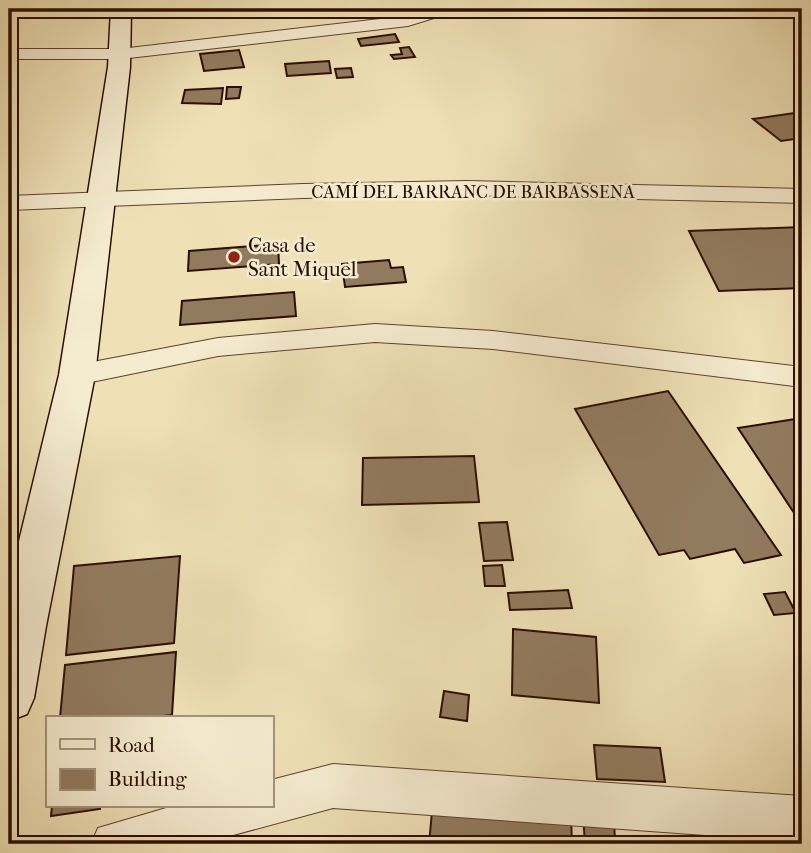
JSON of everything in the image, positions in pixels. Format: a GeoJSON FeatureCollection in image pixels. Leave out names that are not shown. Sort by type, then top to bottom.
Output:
{"type":"FeatureCollection","features":[{"type":"Feature","properties":{"kind":"street"},"geometry":{"type":"LineString","coordinates":[[9,698],[24,612],[77,374],[120,54],[121,9]]}},
{"type":"Feature","properties":{"kind":"street"},"geometry":{"type":"LineString","coordinates":[[9,54],[120,54],[396,22],[444,9]]}},
{"type":"Feature","properties":{"kind":"street","name":"CAMÍ DEL BARRANC DE BARBASSENA"},"geometry":{"type":"LineString","coordinates":[[9,203],[467,188],[802,195]]}},
{"type":"Feature","properties":{"kind":"street"},"geometry":{"type":"LineString","coordinates":[[77,374],[218,347],[374,333],[494,340],[802,377]]}},
{"type":"Feature","properties":{"kind":"street"},"geometry":{"type":"LineString","coordinates":[[273,802],[333,786],[802,819]]}},
{"type":"Feature","properties":{"kind":"street"},"geometry":{"type":"LineString","coordinates":[[114,844],[251,808]]}},
{"type":"Feature","properties":{"kind":"building"},"geometry":{"type":"Polygon","coordinates":[[[395,34],[399,42],[361,46],[358,39],[395,34]]]}},
{"type":"Feature","properties":{"kind":"building"},"geometry":{"type":"Polygon","coordinates":[[[409,47],[415,57],[394,59],[391,55],[402,54],[400,48],[409,47]]]}},
{"type":"Feature","properties":{"kind":"building"},"geometry":{"type":"Polygon","coordinates":[[[239,50],[244,67],[204,71],[200,54],[239,50]]]}},
{"type":"Feature","properties":{"kind":"building"},"geometry":{"type":"Polygon","coordinates":[[[329,61],[331,73],[287,76],[285,64],[329,61]]]}},
{"type":"Feature","properties":{"kind":"building"},"geometry":{"type":"Polygon","coordinates":[[[351,68],[353,77],[337,78],[335,69],[351,68]]]}},
{"type":"Feature","properties":{"kind":"building"},"geometry":{"type":"Polygon","coordinates":[[[227,87],[241,87],[239,98],[226,99],[227,87]]]}},
{"type":"Feature","properties":{"kind":"building"},"geometry":{"type":"Polygon","coordinates":[[[223,88],[221,104],[182,103],[185,90],[223,88]]]}},
{"type":"Feature","properties":{"kind":"building"},"geometry":{"type":"Polygon","coordinates":[[[802,112],[802,138],[781,141],[753,119],[802,112]]]}},
{"type":"Feature","properties":{"kind":"building"},"geometry":{"type":"Polygon","coordinates":[[[802,227],[802,288],[719,291],[689,231],[802,227]]]}},
{"type":"Feature","properties":{"kind":"building","name":"Casa de Sant Miquel"},"geometry":{"type":"Polygon","coordinates":[[[278,244],[279,264],[188,271],[189,251],[278,244]]]}},
{"type":"Feature","properties":{"kind":"building"},"geometry":{"type":"Polygon","coordinates":[[[389,260],[391,268],[403,267],[406,282],[345,287],[342,264],[389,260]]]}},
{"type":"Feature","properties":{"kind":"building"},"geometry":{"type":"Polygon","coordinates":[[[294,292],[296,316],[180,325],[182,301],[294,292]]]}},
{"type":"Feature","properties":{"kind":"building"},"geometry":{"type":"Polygon","coordinates":[[[668,391],[781,555],[744,563],[735,549],[690,559],[684,550],[659,555],[575,409],[668,391]]]}},
{"type":"Feature","properties":{"kind":"building"},"geometry":{"type":"Polygon","coordinates":[[[802,418],[802,525],[738,428],[802,418]]]}},
{"type":"Feature","properties":{"kind":"building"},"geometry":{"type":"Polygon","coordinates":[[[474,456],[479,502],[362,505],[363,458],[474,456]]]}},
{"type":"Feature","properties":{"kind":"building"},"geometry":{"type":"Polygon","coordinates":[[[507,522],[513,560],[484,561],[479,523],[507,522]]]}},
{"type":"Feature","properties":{"kind":"building"},"geometry":{"type":"Polygon","coordinates":[[[180,556],[174,643],[66,655],[74,566],[180,556]]]}},
{"type":"Feature","properties":{"kind":"building"},"geometry":{"type":"Polygon","coordinates":[[[502,565],[505,586],[485,586],[483,566],[502,565]]]}},
{"type":"Feature","properties":{"kind":"building"},"geometry":{"type":"Polygon","coordinates":[[[568,590],[572,608],[510,610],[508,593],[568,590]]]}},
{"type":"Feature","properties":{"kind":"building"},"geometry":{"type":"Polygon","coordinates":[[[785,592],[796,613],[774,615],[764,594],[785,592]]]}},
{"type":"Feature","properties":{"kind":"building"},"geometry":{"type":"Polygon","coordinates":[[[513,629],[596,637],[599,703],[512,695],[513,629]]]}},
{"type":"Feature","properties":{"kind":"building"},"geometry":{"type":"Polygon","coordinates":[[[176,652],[172,715],[60,716],[65,665],[176,652]]]}},
{"type":"Feature","properties":{"kind":"building"},"geometry":{"type":"Polygon","coordinates":[[[444,691],[469,695],[467,721],[440,717],[444,691]]]}},
{"type":"Feature","properties":{"kind":"building"},"geometry":{"type":"Polygon","coordinates":[[[594,745],[660,748],[665,782],[597,779],[594,745]]]}},
{"type":"Feature","properties":{"kind":"building"},"geometry":{"type":"Polygon","coordinates":[[[433,801],[571,818],[572,844],[429,844],[433,801]]]}},
{"type":"Feature","properties":{"kind":"building"},"geometry":{"type":"Polygon","coordinates":[[[52,808],[100,808],[100,809],[51,816],[52,808]]]}},
{"type":"Feature","properties":{"kind":"building"},"geometry":{"type":"Polygon","coordinates":[[[583,814],[614,817],[615,844],[585,844],[583,814]]]}},
{"type":"Feature","properties":{"kind":"place","name":"Casa de Sant Miquel"},"geometry":{"type":"Point","coordinates":[234,257]}}]}
